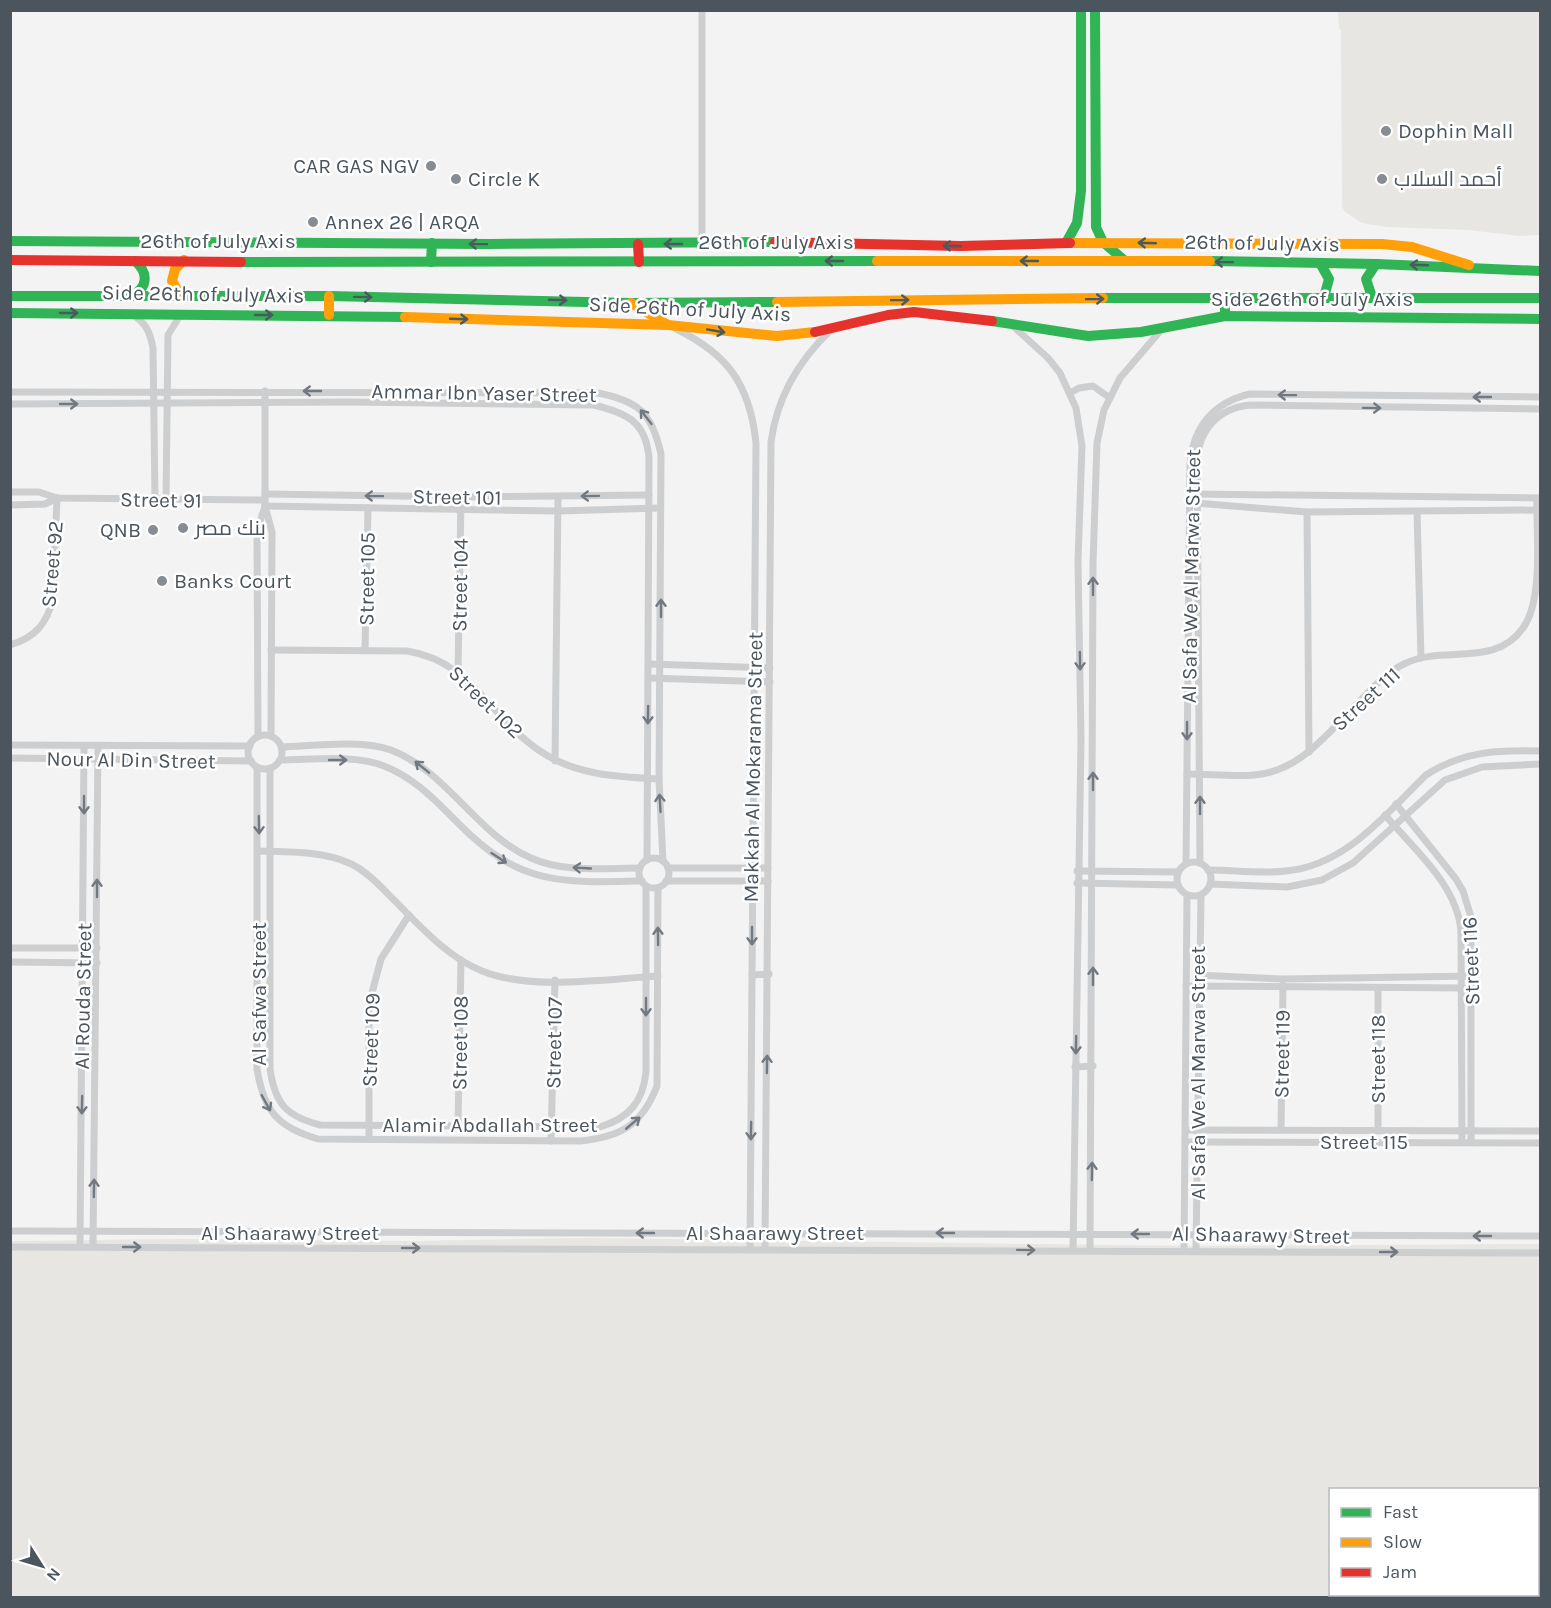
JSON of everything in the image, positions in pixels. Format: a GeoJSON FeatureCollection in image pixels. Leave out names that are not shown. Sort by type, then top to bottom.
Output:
{"type":"FeatureCollection","features":[{"type":"Feature","properties":{"kind":"main road"},"geometry":{"type":"LineString","coordinates":[[1066,243],[1073,234],[1080,208],[1081,10]]}},
{"type":"Feature","properties":{"kind":"main road"},"geometry":{"type":"LineString","coordinates":[[1095,10],[1094,207],[1096,227],[1103,242],[1125,261]]}},
{"type":"Feature","properties":{"kind":"main road"},"geometry":{"type":"LineString","coordinates":[[1081,53],[1095,53]]}},
{"type":"Feature","properties":{"kind":"main road"},"geometry":{"type":"LineString","coordinates":[[1080,208],[1094,207]]}},
{"type":"Feature","properties":{"kind":"main road"},"geometry":{"type":"LineString","coordinates":[[10,241],[638,244],[811,242],[961,246],[1103,242],[1236,245],[1390,244],[1427,251],[1475,267]]}},
{"type":"Feature","properties":{"kind":"main road"},"geometry":{"type":"LineString","coordinates":[[431,262],[432,243]]}},
{"type":"Feature","properties":{"kind":"main road"},"geometry":{"type":"LineString","coordinates":[[638,244],[639,262]]}},
{"type":"Feature","properties":{"kind":"main road","name":"26th of July Axis"},"geometry":{"type":"LineString","coordinates":[[10,260],[1125,261],[1376,264],[1540,271]]}},
{"type":"Feature","properties":{"kind":"main road"},"geometry":{"type":"LineString","coordinates":[[130,297],[141,291],[146,280],[143,269],[135,261]]}},
{"type":"Feature","properties":{"kind":"main road"},"geometry":{"type":"LineString","coordinates":[[181,296],[172,281],[175,268],[184,261]]}},
{"type":"Feature","properties":{"kind":"main road"},"geometry":{"type":"LineString","coordinates":[[1320,263],[1327,270],[1330,279],[1329,289],[1324,297]]}},
{"type":"Feature","properties":{"kind":"main road"},"geometry":{"type":"LineString","coordinates":[[1372,297],[1366,279],[1369,270],[1376,264]]}},
{"type":"Feature","properties":{"kind":"main road"},"geometry":{"type":"LineString","coordinates":[[10,296],[329,296],[630,303],[1225,297],[1540,298]]}},
{"type":"Feature","properties":{"kind":"main road"},"geometry":{"type":"LineString","coordinates":[[329,296],[329,315]]}},
{"type":"Feature","properties":{"kind":"main road"},"geometry":{"type":"LineString","coordinates":[[1225,297],[1225,316]]}},
{"type":"Feature","properties":{"kind":"main road"},"geometry":{"type":"LineString","coordinates":[[630,303],[668,325]]}},
{"type":"Feature","properties":{"kind":"main road","name":"Side 26th of July Axis"},"geometry":{"type":"LineString","coordinates":[[10,313],[329,315],[668,325],[757,336],[798,335],[831,330],[871,319],[914,312],[948,314],[1044,332],[1088,336],[1141,333],[1225,316],[1540,319]]}},
{"type":"Feature","properties":{"kind":"street"},"geometry":{"type":"LineString","coordinates":[[702,10],[702,244]]}},
{"type":"Feature","properties":{"kind":"street"},"geometry":{"type":"LineString","coordinates":[[130,312],[144,322],[151,334],[155,500]]}},
{"type":"Feature","properties":{"kind":"street"},"geometry":{"type":"LineString","coordinates":[[166,500],[168,335],[181,314]]}},
{"type":"Feature","properties":{"kind":"street"},"geometry":{"type":"LineString","coordinates":[[1010,324],[1048,358],[1070,393],[1078,418],[1082,446],[1078,561],[1081,740],[1077,871],[1073,1251]]}},
{"type":"Feature","properties":{"kind":"street","name":"Makkah Al Mokarama Street"},"geometry":{"type":"LineString","coordinates":[[668,325],[709,348],[726,362],[739,380],[754,422],[756,578],[750,1248]]}},
{"type":"Feature","properties":{"kind":"street"},"geometry":{"type":"LineString","coordinates":[[1090,1251],[1094,884],[1093,561],[1097,444],[1110,398],[1130,364],[1163,328]]}},
{"type":"Feature","properties":{"kind":"street","name":"Makkah Al Mokarama Street"},"geometry":{"type":"LineString","coordinates":[[765,1248],[772,429],[783,394],[802,361],[831,330]]}},
{"type":"Feature","properties":{"kind":"street"},"geometry":{"type":"LineString","coordinates":[[1070,393],[1088,386],[1098,388],[1110,398]]}},
{"type":"Feature","properties":{"kind":"street"},"geometry":{"type":"LineString","coordinates":[[265,391],[265,500],[272,532],[270,736],[281,747],[358,746],[388,749],[415,761],[507,846],[533,859],[560,867],[640,868],[648,860],[655,858],[663,861],[668,868],[666,881],[658,888],[644,884],[558,881],[528,873],[500,860],[475,841],[440,806],[405,776],[382,765],[356,760],[280,760],[270,768],[257,767],[251,761],[250,746],[258,737],[257,531],[265,500]]}},
{"type":"Feature","properties":{"kind":"street","name":"Ammar Ibn Yaser Street"},"geometry":{"type":"LineString","coordinates":[[10,392],[598,393],[622,398],[643,411],[656,431],[661,454],[659,779],[663,861]]}},
{"type":"Feature","properties":{"kind":"street"},"geometry":{"type":"LineString","coordinates":[[26,404],[27,392]]}},
{"type":"Feature","properties":{"kind":"street"},"geometry":{"type":"LineString","coordinates":[[350,392],[350,402]]}},
{"type":"Feature","properties":{"kind":"street"},"geometry":{"type":"LineString","coordinates":[[462,392],[463,403]]}},
{"type":"Feature","properties":{"kind":"street"},"geometry":{"type":"LineString","coordinates":[[471,404],[472,392]]}},
{"type":"Feature","properties":{"kind":"street"},"geometry":{"type":"LineString","coordinates":[[577,405],[578,393]]}},
{"type":"Feature","properties":{"kind":"street","name":"Al Safa We Al Marwa Street"},"geometry":{"type":"LineString","coordinates":[[1186,864],[1189,494],[1197,441],[1205,419],[1217,407],[1250,394],[1540,397]]}},
{"type":"Feature","properties":{"kind":"street"},"geometry":{"type":"LineString","coordinates":[[1415,396],[1415,408]]}},
{"type":"Feature","properties":{"kind":"street"},"geometry":{"type":"LineString","coordinates":[[1238,397],[1239,406],[1540,409]]}},
{"type":"Feature","properties":{"kind":"street","name":"Ammar Ibn Yaser Street"},"geometry":{"type":"LineString","coordinates":[[10,404],[167,405],[350,402],[577,405],[615,410],[634,422],[647,439],[649,495],[649,678],[646,779],[648,860]]}},
{"type":"Feature","properties":{"kind":"street","name":"Al Safa We Al Marwa Street"},"geometry":{"type":"LineString","coordinates":[[1200,863],[1197,441],[1216,418],[1239,406]]}},
{"type":"Feature","properties":{"kind":"street"},"geometry":{"type":"LineString","coordinates":[[756,480],[770,480]]}},
{"type":"Feature","properties":{"kind":"street","name":"Street 91"},"geometry":{"type":"LineString","coordinates":[[10,492],[39,492],[57,498],[265,500]]}},
{"type":"Feature","properties":{"kind":"street"},"geometry":{"type":"LineString","coordinates":[[1189,494],[1539,498]]}},
{"type":"Feature","properties":{"kind":"street","name":"Street 101"},"geometry":{"type":"LineString","coordinates":[[265,500],[649,495]]}},
{"type":"Feature","properties":{"kind":"street","name":"Street 104"},"geometry":{"type":"LineString","coordinates":[[458,672],[461,497]]}},
{"type":"Feature","properties":{"kind":"street"},"geometry":{"type":"LineString","coordinates":[[555,761],[558,497]]}},
{"type":"Feature","properties":{"kind":"street","name":"Street 91"},"geometry":{"type":"LineString","coordinates":[[10,505],[45,504],[57,498]]}},
{"type":"Feature","properties":{"kind":"street","name":"Street 92"},"geometry":{"type":"LineString","coordinates":[[10,645],[34,634],[50,612],[53,599],[57,498]]}},
{"type":"Feature","properties":{"kind":"street","name":"Street 111"},"geometry":{"type":"LineString","coordinates":[[1187,774],[1267,773],[1286,767],[1309,752],[1384,677],[1397,667],[1421,658],[1491,651],[1509,642],[1523,628],[1534,600],[1539,498]]}},
{"type":"Feature","properties":{"kind":"street","name":"Street 101"},"geometry":{"type":"LineString","coordinates":[[265,500],[368,508],[558,511],[660,508]]}},
{"type":"Feature","properties":{"kind":"street"},"geometry":{"type":"LineString","coordinates":[[1189,503],[1307,512],[1539,510]]}},
{"type":"Feature","properties":{"kind":"street","name":"Street 105"},"geometry":{"type":"LineString","coordinates":[[365,650],[368,508]]}},
{"type":"Feature","properties":{"kind":"street"},"geometry":{"type":"LineString","coordinates":[[1417,511],[1421,658]]}},
{"type":"Feature","properties":{"kind":"street"},"geometry":{"type":"LineString","coordinates":[[1307,512],[1309,752]]}},
{"type":"Feature","properties":{"kind":"street"},"geometry":{"type":"LineString","coordinates":[[756,538],[770,537]]}},
{"type":"Feature","properties":{"kind":"street"},"geometry":{"type":"LineString","coordinates":[[1078,561],[1093,561]]}},
{"type":"Feature","properties":{"kind":"street"},"geometry":{"type":"LineString","coordinates":[[756,578],[770,581]]}},
{"type":"Feature","properties":{"kind":"street"},"geometry":{"type":"LineString","coordinates":[[755,586],[770,581]]}},
{"type":"Feature","properties":{"kind":"street"},"geometry":{"type":"LineString","coordinates":[[755,604],[770,603]]}},
{"type":"Feature","properties":{"kind":"street","name":"Street 102"},"geometry":{"type":"LineString","coordinates":[[271,650],[365,650],[424,654],[441,660],[458,672],[514,730],[555,761],[592,773],[659,779]]}},
{"type":"Feature","properties":{"kind":"street"},"geometry":{"type":"LineString","coordinates":[[649,664],[770,668]]}},
{"type":"Feature","properties":{"kind":"street"},"geometry":{"type":"LineString","coordinates":[[649,678],[770,682]]}},
{"type":"Feature","properties":{"kind":"street"},"geometry":{"type":"LineString","coordinates":[[258,737],[270,736]]}},
{"type":"Feature","properties":{"kind":"street"},"geometry":{"type":"LineString","coordinates":[[1081,740],[1093,740]]}},
{"type":"Feature","properties":{"kind":"street","name":"Nour Al Din Street"},"geometry":{"type":"LineString","coordinates":[[10,745],[250,746]]}},
{"type":"Feature","properties":{"kind":"street","name":"Al Rouda Street"},"geometry":{"type":"LineString","coordinates":[[80,1247],[84,746]]}},
{"type":"Feature","properties":{"kind":"street","name":"Al Rouda Street"},"geometry":{"type":"LineString","coordinates":[[93,1247],[98,746]]}},
{"type":"Feature","properties":{"kind":"street"},"geometry":{"type":"LineString","coordinates":[[280,760],[281,747]]}},
{"type":"Feature","properties":{"kind":"street"},"geometry":{"type":"LineString","coordinates":[[1540,751],[1483,751],[1453,760],[1426,775],[1385,815],[1339,854],[1303,869],[1284,872],[1208,870],[1200,863],[1186,864],[1178,872],[1178,885],[1187,895],[1200,895],[1210,884],[1287,887],[1322,880],[1353,863],[1434,788],[1463,772],[1496,765],[1540,764]]}},
{"type":"Feature","properties":{"kind":"street","name":"Nour Al Din Street"},"geometry":{"type":"LineString","coordinates":[[10,758],[251,761]]}},
{"type":"Feature","properties":{"kind":"street","name":"Al Safwa Street"},"geometry":{"type":"LineString","coordinates":[[257,767],[259,851],[257,1069],[261,1094],[274,1116],[294,1132],[318,1139],[369,1139]]}},
{"type":"Feature","properties":{"kind":"street","name":"Al Safwa Street"},"geometry":{"type":"LineString","coordinates":[[270,768],[272,851],[269,1036],[273,1090],[283,1107],[300,1120],[320,1125],[369,1126]]}},
{"type":"Feature","properties":{"kind":"street"},"geometry":{"type":"LineString","coordinates":[[440,806],[452,794]]}},
{"type":"Feature","properties":{"kind":"street","name":"Street 116"},"geometry":{"type":"LineString","coordinates":[[1396,804],[1463,891],[1471,917],[1473,976],[1471,1142]]}},
{"type":"Feature","properties":{"kind":"street","name":"Street 116"},"geometry":{"type":"LineString","coordinates":[[1385,815],[1443,883],[1455,904],[1461,931],[1461,1143]]}},
{"type":"Feature","properties":{"kind":"street"},"geometry":{"type":"LineString","coordinates":[[259,851],[324,855],[351,864],[374,880],[409,915],[461,960],[483,971],[506,978],[555,980],[658,976]]}},
{"type":"Feature","properties":{"kind":"street"},"geometry":{"type":"LineString","coordinates":[[640,868],[644,884],[647,976],[646,1072],[641,1095],[652,1098]]}},
{"type":"Feature","properties":{"kind":"street"},"geometry":{"type":"LineString","coordinates":[[668,868],[768,868]]}},
{"type":"Feature","properties":{"kind":"street"},"geometry":{"type":"LineString","coordinates":[[1208,870],[1210,884]]}},
{"type":"Feature","properties":{"kind":"street"},"geometry":{"type":"LineString","coordinates":[[1077,871],[1178,872]]}},
{"type":"Feature","properties":{"kind":"street"},"geometry":{"type":"LineString","coordinates":[[666,881],[768,881]]}},
{"type":"Feature","properties":{"kind":"street"},"geometry":{"type":"LineString","coordinates":[[1077,883],[1178,885]]}},
{"type":"Feature","properties":{"kind":"street","name":"Alamir Abdallah Street"},"geometry":{"type":"LineString","coordinates":[[369,1139],[551,1141],[602,1139],[621,1132],[637,1120],[652,1098],[658,1072],[658,888]]}},
{"type":"Feature","properties":{"kind":"street","name":"Al Safa We Al Marwa Street"},"geometry":{"type":"LineString","coordinates":[[1184,1251],[1187,1142],[1187,895]]}},
{"type":"Feature","properties":{"kind":"street","name":"Al Safa We Al Marwa Street"},"geometry":{"type":"LineString","coordinates":[[1196,1251],[1200,895]]}},
{"type":"Feature","properties":{"kind":"street","name":"Street 109"},"geometry":{"type":"LineString","coordinates":[[369,1139],[369,1004],[373,981],[392,939],[409,915]]}},
{"type":"Feature","properties":{"kind":"street"},"geometry":{"type":"LineString","coordinates":[[10,948],[97,948]]}},
{"type":"Feature","properties":{"kind":"street","name":"Street 108"},"geometry":{"type":"LineString","coordinates":[[454,1140],[461,960]]}},
{"type":"Feature","properties":{"kind":"street"},"geometry":{"type":"LineString","coordinates":[[10,962],[97,963]]}},
{"type":"Feature","properties":{"kind":"street"},"geometry":{"type":"LineString","coordinates":[[752,975],[769,974]]}},
{"type":"Feature","properties":{"kind":"street"},"geometry":{"type":"LineString","coordinates":[[1186,975],[1283,979],[1473,976]]}},
{"type":"Feature","properties":{"kind":"street","name":"Street 119"},"geometry":{"type":"LineString","coordinates":[[1281,1130],[1283,979]]}},
{"type":"Feature","properties":{"kind":"street","name":"Street 107"},"geometry":{"type":"LineString","coordinates":[[551,1141],[555,980]]}},
{"type":"Feature","properties":{"kind":"street"},"geometry":{"type":"LineString","coordinates":[[1186,986],[1473,988]]}},
{"type":"Feature","properties":{"kind":"street","name":"Street 118"},"geometry":{"type":"LineString","coordinates":[[1378,988],[1378,1131]]}},
{"type":"Feature","properties":{"kind":"street"},"geometry":{"type":"LineString","coordinates":[[1075,1067],[1093,1066]]}},
{"type":"Feature","properties":{"kind":"street","name":"Alamir Abdallah Street"},"geometry":{"type":"LineString","coordinates":[[369,1126],[600,1127],[628,1114],[641,1095]]}},
{"type":"Feature","properties":{"kind":"street"},"geometry":{"type":"LineString","coordinates":[[477,1125],[480,1132],[478,1140]]}},
{"type":"Feature","properties":{"kind":"street","name":"Street 115"},"geometry":{"type":"LineString","coordinates":[[1187,1130],[1540,1131]]}},
{"type":"Feature","properties":{"kind":"street","name":"Street 115"},"geometry":{"type":"LineString","coordinates":[[1187,1142],[1540,1143]]}},
{"type":"Feature","properties":{"kind":"street","name":"Al Shaarawy Street"},"geometry":{"type":"LineString","coordinates":[[10,1231],[1540,1236]]}},
{"type":"Feature","properties":{"kind":"street","name":"Al Shaarawy Street"},"geometry":{"type":"LineString","coordinates":[[10,1247],[765,1248],[1540,1253]]}},
{"type":"Feature","properties":{"kind":"shaded area"},"geometry":{"type":"Polygon","coordinates":[[[1338,11],[1540,11],[1540,235],[1519,236],[1469,230],[1387,227],[1362,223],[1345,212],[1342,207],[1341,29],[1339,29],[1338,11]]]}},
{"type":"Feature","properties":{"kind":"shaded area"},"geometry":{"type":"Polygon","coordinates":[[[587,1238],[1196,1246],[1540,1244],[1540,1597],[11,1598],[11,1241],[183,1239],[411,1241],[587,1238]]]}},
{"type":"Feature","properties":{"kind":"traffic: fast"},"geometry":{"type":"LineString","coordinates":[[1066,243],[1077,223],[1081,191],[1081,10]]}},
{"type":"Feature","properties":{"kind":"traffic: fast"},"geometry":{"type":"LineString","coordinates":[[1095,10],[1096,227],[1103,242],[1125,261]]}},
{"type":"Feature","properties":{"kind":"traffic: fast"},"geometry":{"type":"LineString","coordinates":[[10,241],[487,244],[775,242]]}},
{"type":"Feature","properties":{"kind":"traffic: fast"},"geometry":{"type":"LineString","coordinates":[[431,262],[432,243]]}},
{"type":"Feature","properties":{"kind":"traffic: fast"},"geometry":{"type":"LineString","coordinates":[[131,296],[141,289],[145,280],[143,270],[135,261]]}},
{"type":"Feature","properties":{"kind":"traffic: fast"},"geometry":{"type":"LineString","coordinates":[[241,262],[877,261]]}},
{"type":"Feature","properties":{"kind":"traffic: fast"},"geometry":{"type":"LineString","coordinates":[[1210,261],[1377,264],[1540,271]]}},
{"type":"Feature","properties":{"kind":"traffic: fast"},"geometry":{"type":"LineString","coordinates":[[1320,263],[1329,279],[1324,297]]}},
{"type":"Feature","properties":{"kind":"traffic: fast"},"geometry":{"type":"LineString","coordinates":[[1372,297],[1366,279],[1376,264]]}},
{"type":"Feature","properties":{"kind":"traffic: fast"},"geometry":{"type":"LineString","coordinates":[[10,296],[329,296],[630,303],[777,302]]}},
{"type":"Feature","properties":{"kind":"traffic: fast"},"geometry":{"type":"LineString","coordinates":[[1225,297],[1225,316]]}},
{"type":"Feature","properties":{"kind":"traffic: fast"},"geometry":{"type":"LineString","coordinates":[[1103,298],[1540,298]]}},
{"type":"Feature","properties":{"kind":"traffic: fast"},"geometry":{"type":"LineString","coordinates":[[10,313],[405,317]]}},
{"type":"Feature","properties":{"kind":"traffic: fast"},"geometry":{"type":"LineString","coordinates":[[992,321],[1088,336],[1141,332],[1225,316],[1540,319]]}},
{"type":"Feature","properties":{"kind":"traffic: slow"},"geometry":{"type":"LineString","coordinates":[[1070,243],[1382,244],[1412,247],[1469,265]]}},
{"type":"Feature","properties":{"kind":"traffic: slow"},"geometry":{"type":"LineString","coordinates":[[181,296],[172,281],[175,269],[184,260]]}},
{"type":"Feature","properties":{"kind":"traffic: slow"},"geometry":{"type":"LineString","coordinates":[[877,261],[1210,261]]}},
{"type":"Feature","properties":{"kind":"traffic: slow"},"geometry":{"type":"LineString","coordinates":[[329,296],[329,315]]}},
{"type":"Feature","properties":{"kind":"traffic: slow"},"geometry":{"type":"LineString","coordinates":[[777,302],[1103,298]]}},
{"type":"Feature","properties":{"kind":"traffic: slow"},"geometry":{"type":"LineString","coordinates":[[631,303],[668,325]]}},
{"type":"Feature","properties":{"kind":"traffic: slow"},"geometry":{"type":"LineString","coordinates":[[405,317],[668,325],[777,336],[815,332]]}},
{"type":"Feature","properties":{"kind":"traffic: jam"},"geometry":{"type":"LineString","coordinates":[[775,242],[961,246],[1070,243]]}},
{"type":"Feature","properties":{"kind":"traffic: jam"},"geometry":{"type":"LineString","coordinates":[[638,244],[639,262]]}},
{"type":"Feature","properties":{"kind":"traffic: jam"},"geometry":{"type":"LineString","coordinates":[[10,260],[241,262]]}},
{"type":"Feature","properties":{"kind":"traffic: jam"},"geometry":{"type":"LineString","coordinates":[[815,332],[888,315],[914,312],[992,321]]}},
{"type":"Feature","properties":{"kind":"place","name":"Dophin Mall"},"geometry":{"type":"Point","coordinates":[1386,131]}},
{"type":"Feature","properties":{"kind":"place","name":"CAR GAS NGV"},"geometry":{"type":"Point","coordinates":[431,166]}},
{"type":"Feature","properties":{"kind":"place","name":"Circle K"},"geometry":{"type":"Point","coordinates":[456,179]}},
{"type":"Feature","properties":{"kind":"place","name":"أحمد السلاب"},"geometry":{"type":"Point","coordinates":[1382,179]}},
{"type":"Feature","properties":{"kind":"place","name":"Annex 26 | ARQA"},"geometry":{"type":"Point","coordinates":[313,222]}},
{"type":"Feature","properties":{"kind":"place","name":"بنك مصر"},"geometry":{"type":"Point","coordinates":[183,528]}},
{"type":"Feature","properties":{"kind":"place","name":"QNB"},"geometry":{"type":"Point","coordinates":[153,530]}},
{"type":"Feature","properties":{"kind":"place","name":"Banks Court"},"geometry":{"type":"Point","coordinates":[162,581]}}]}
